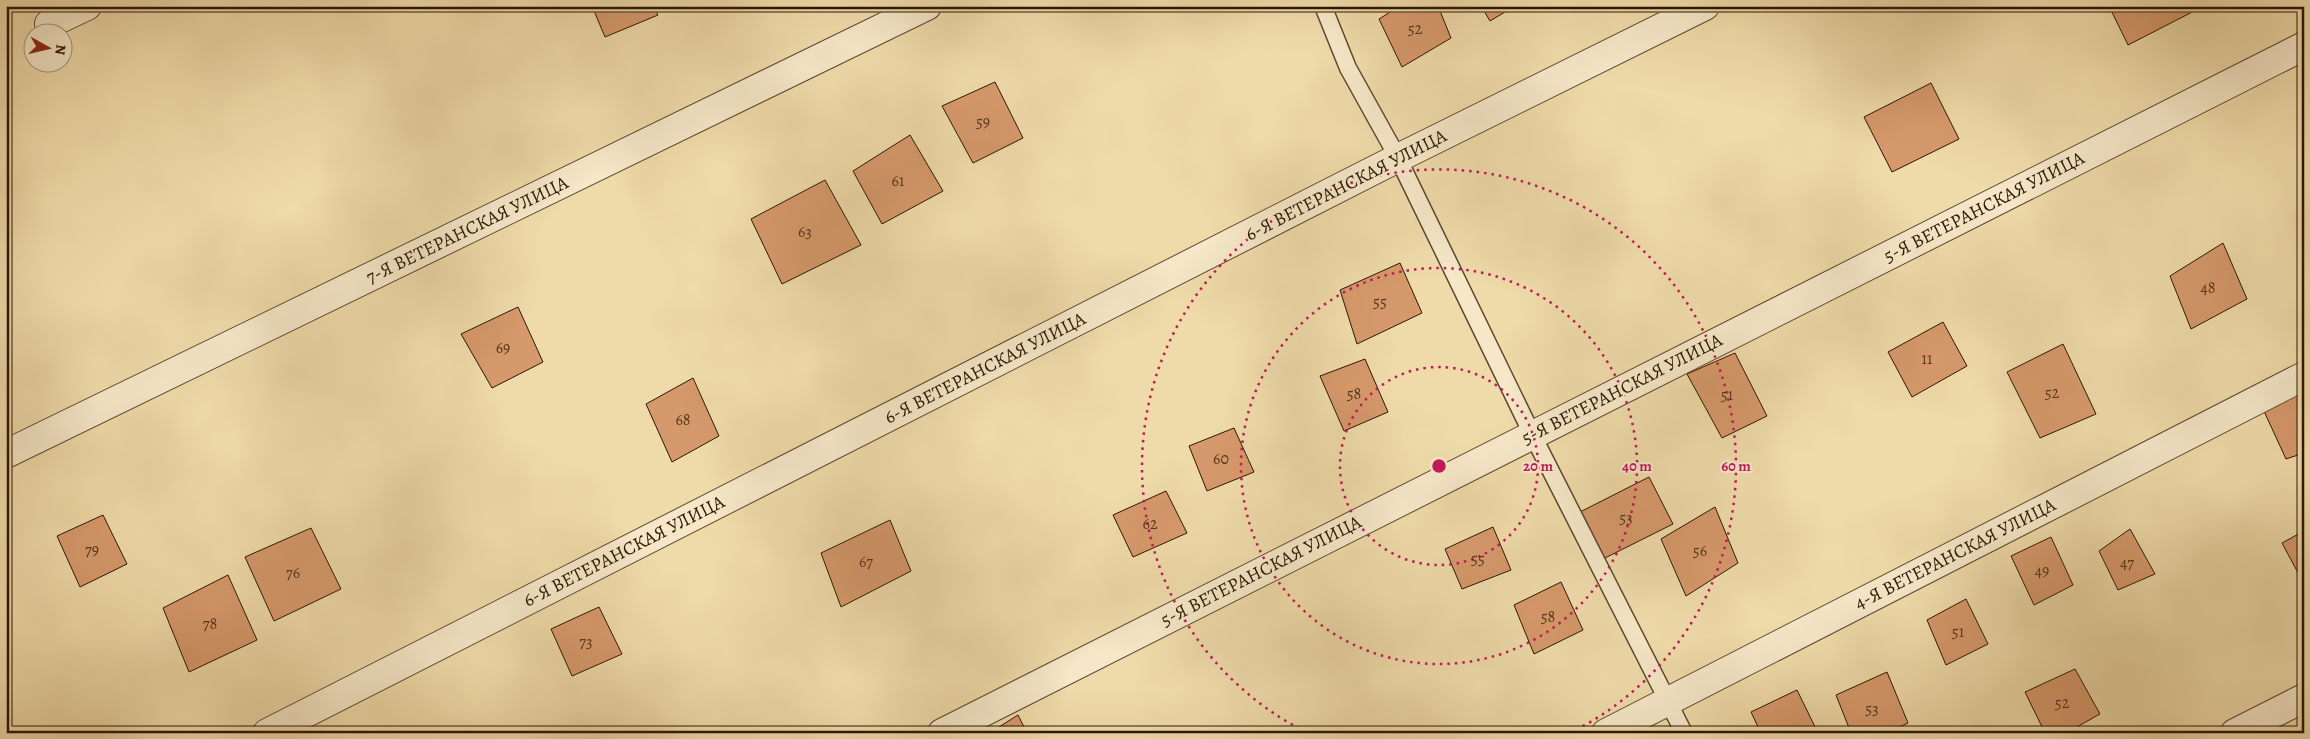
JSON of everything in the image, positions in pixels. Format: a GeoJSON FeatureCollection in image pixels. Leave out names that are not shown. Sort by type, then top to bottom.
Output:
{"type":"FeatureCollection","features":[{"type":"Feature","properties":{"kind":"street"},"geometry":{"type":"LineString","coordinates":[[53,22],[87,6]]}},
{"type":"Feature","properties":{"kind":"street","name":"7-Я ВЕТЕРАНСКАЯ УЛИЦА"},"geometry":{"type":"LineString","coordinates":[[6,454],[927,6]]}},
{"type":"Feature","properties":{"kind":"street","name":"6-Я ВЕТЕРАНСКАЯ УЛИЦА"},"geometry":{"type":"LineString","coordinates":[[267,733],[1398,158],[1705,6]]}},
{"type":"Feature","properties":{"kind":"street","name":"5-Я ВЕТЕРАНСКАЯ УЛИЦА"},"geometry":{"type":"LineString","coordinates":[[942,733],[2304,46]]}},
{"type":"Feature","properties":{"kind":"street","name":"4-Я ВЕТЕРАНСКАЯ УЛИЦА"},"geometry":{"type":"LineString","coordinates":[[1606,733],[2304,376]]}},
{"type":"Feature","properties":{"kind":"street"},"geometry":{"type":"LineString","coordinates":[[2236,733],[2304,698]]}},
{"type":"Feature","properties":{"kind":"lane"},"geometry":{"type":"LineString","coordinates":[[1323,6],[1348,68],[1398,158],[1532,434],[1684,733]]}},
{"type":"Feature","properties":{"kind":"building"},"geometry":{"type":"Polygon","coordinates":[[[592,6],[653,6],[658,15],[605,37],[592,6]]]}},
{"type":"Feature","properties":{"kind":"building"},"geometry":{"type":"Polygon","coordinates":[[[1400,6],[1438,6],[1451,38],[1402,67],[1379,19],[1400,6]]]}},
{"type":"Feature","properties":{"kind":"building"},"geometry":{"type":"Polygon","coordinates":[[[1481,6],[1515,6],[1490,21],[1481,6]]]}},
{"type":"Feature","properties":{"kind":"building"},"geometry":{"type":"Polygon","coordinates":[[[2109,6],[2204,6],[2128,45],[2109,6]]]}},
{"type":"Feature","properties":{"kind":"building"},"geometry":{"type":"Polygon","coordinates":[[[995,82],[1023,138],[973,163],[942,106],[995,82]]]}},
{"type":"Feature","properties":{"kind":"building"},"geometry":{"type":"Polygon","coordinates":[[[1931,83],[1959,139],[1892,172],[1864,117],[1931,83]]]}},
{"type":"Feature","properties":{"kind":"building"},"geometry":{"type":"Polygon","coordinates":[[[910,135],[943,191],[882,224],[853,171],[910,135]]]}},
{"type":"Feature","properties":{"kind":"building"},"geometry":{"type":"Polygon","coordinates":[[[825,180],[861,245],[782,284],[751,219],[825,180]]]}},
{"type":"Feature","properties":{"kind":"building"},"geometry":{"type":"Polygon","coordinates":[[[2223,243],[2247,299],[2191,329],[2170,276],[2223,243]]]}},
{"type":"Feature","properties":{"kind":"building"},"geometry":{"type":"Polygon","coordinates":[[[1400,263],[1422,313],[1357,344],[1340,290],[1400,263]]]}},
{"type":"Feature","properties":{"kind":"building"},"geometry":{"type":"Polygon","coordinates":[[[518,307],[543,362],[492,388],[461,334],[518,307]]]}},
{"type":"Feature","properties":{"kind":"building"},"geometry":{"type":"Polygon","coordinates":[[[1943,322],[1967,366],[1912,397],[1888,352],[1943,322]]]}},
{"type":"Feature","properties":{"kind":"building"},"geometry":{"type":"Polygon","coordinates":[[[2063,344],[2096,414],[2040,438],[2007,372],[2063,344]]]}},
{"type":"Feature","properties":{"kind":"building"},"geometry":{"type":"Polygon","coordinates":[[[1735,353],[1767,416],[1722,438],[1687,374],[1735,353]]]}},
{"type":"Feature","properties":{"kind":"building"},"geometry":{"type":"Polygon","coordinates":[[[1365,359],[1388,412],[1344,431],[1320,376],[1365,359]]]}},
{"type":"Feature","properties":{"kind":"building"},"geometry":{"type":"Polygon","coordinates":[[[693,378],[719,436],[672,462],[646,404],[693,378]]]}},
{"type":"Feature","properties":{"kind":"building"},"geometry":{"type":"Polygon","coordinates":[[[2304,391],[2304,453],[2286,459],[2263,409],[2304,391]]]}},
{"type":"Feature","properties":{"kind":"building"},"geometry":{"type":"Polygon","coordinates":[[[1234,428],[1254,472],[1207,491],[1189,446],[1234,428]]]}},
{"type":"Feature","properties":{"kind":"building"},"geometry":{"type":"Polygon","coordinates":[[[1649,477],[1673,524],[1603,559],[1580,512],[1649,477]]]}},
{"type":"Feature","properties":{"kind":"building"},"geometry":{"type":"Polygon","coordinates":[[[1166,491],[1187,533],[1133,557],[1113,515],[1166,491]]]}},
{"type":"Feature","properties":{"kind":"building"},"geometry":{"type":"Polygon","coordinates":[[[1715,507],[1738,563],[1686,596],[1661,539],[1715,507]]]}},
{"type":"Feature","properties":{"kind":"building"},"geometry":{"type":"Polygon","coordinates":[[[103,515],[127,564],[80,587],[57,536],[103,515]]]}},
{"type":"Feature","properties":{"kind":"building"},"geometry":{"type":"Polygon","coordinates":[[[890,520],[911,571],[841,607],[821,553],[890,520]]]}},
{"type":"Feature","properties":{"kind":"building"},"geometry":{"type":"Polygon","coordinates":[[[1493,527],[1511,570],[1462,589],[1445,549],[1493,527]]]}},
{"type":"Feature","properties":{"kind":"building"},"geometry":{"type":"Polygon","coordinates":[[[311,528],[341,589],[274,621],[245,557],[311,528]]]}},
{"type":"Feature","properties":{"kind":"building"},"geometry":{"type":"Polygon","coordinates":[[[2130,529],[2155,574],[2118,590],[2099,551],[2130,529]]]}},
{"type":"Feature","properties":{"kind":"building"},"geometry":{"type":"Polygon","coordinates":[[[2304,531],[2304,584],[2282,543],[2304,531]]]}},
{"type":"Feature","properties":{"kind":"building"},"geometry":{"type":"Polygon","coordinates":[[[2051,537],[2073,585],[2034,605],[2011,556],[2051,537]]]}},
{"type":"Feature","properties":{"kind":"building"},"geometry":{"type":"Polygon","coordinates":[[[228,575],[257,640],[189,672],[163,608],[228,575]]]}},
{"type":"Feature","properties":{"kind":"building"},"geometry":{"type":"Polygon","coordinates":[[[1561,582],[1583,630],[1534,654],[1514,605],[1561,582]]]}},
{"type":"Feature","properties":{"kind":"building"},"geometry":{"type":"Polygon","coordinates":[[[1966,599],[1988,644],[1946,665],[1927,620],[1966,599]]]}},
{"type":"Feature","properties":{"kind":"building"},"geometry":{"type":"Polygon","coordinates":[[[599,607],[622,654],[572,676],[551,629],[599,607]]]}},
{"type":"Feature","properties":{"kind":"building"},"geometry":{"type":"Polygon","coordinates":[[[2075,669],[2100,714],[2066,733],[2045,733],[2025,692],[2075,669]]]}},
{"type":"Feature","properties":{"kind":"building"},"geometry":{"type":"Polygon","coordinates":[[[1887,672],[1908,723],[1887,733],[1851,733],[1836,695],[1887,672]]]}},
{"type":"Feature","properties":{"kind":"building"},"geometry":{"type":"Polygon","coordinates":[[[1797,690],[1818,733],[1761,733],[1751,712],[1797,690]]]}},
{"type":"Feature","properties":{"kind":"building"},"geometry":{"type":"Polygon","coordinates":[[[1018,715],[1027,733],[991,733],[991,732],[1018,715]]]}}]}
